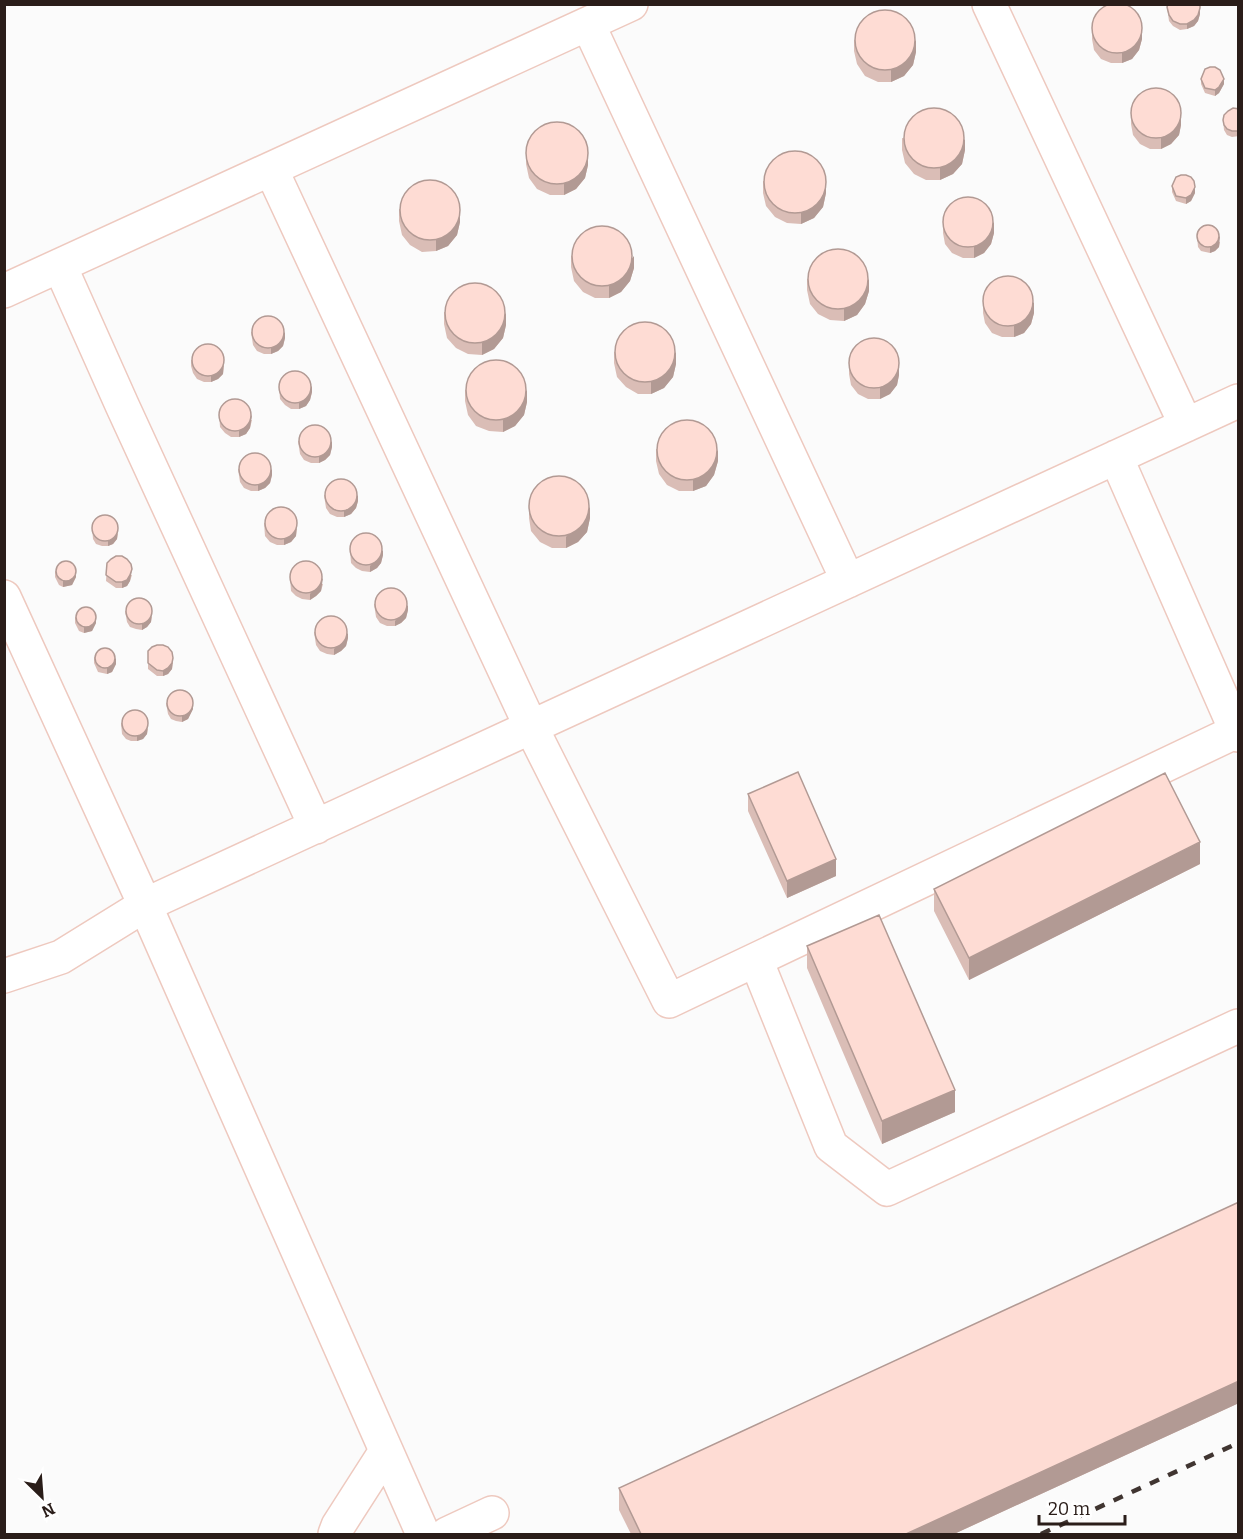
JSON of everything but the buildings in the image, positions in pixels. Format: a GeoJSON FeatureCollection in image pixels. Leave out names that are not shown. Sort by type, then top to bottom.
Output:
{"type":"FeatureCollection","features":[{"type":"Feature","properties":{"kind":"lane"},"geometry":{"type":"LineString","coordinates":[[4,291],[631,4]]}},
{"type":"Feature","properties":{"kind":"lane"},"geometry":{"type":"LineString","coordinates":[[989,4],[1186,425]]}},
{"type":"Feature","properties":{"kind":"lane"},"geometry":{"type":"LineString","coordinates":[[588,24],[848,582]]}},
{"type":"Feature","properties":{"kind":"lane"},"geometry":{"type":"LineString","coordinates":[[271,169],[531,728],[669,1001],[1238,733],[1116,457]]}},
{"type":"Feature","properties":{"kind":"lane"},"geometry":{"type":"LineString","coordinates":[[60,266],[316,827]]}},
{"type":"Feature","properties":{"kind":"lane"},"geometry":{"type":"LineString","coordinates":[[4,976],[61,957],[145,905],[1239,401]]}},
{"type":"Feature","properties":{"kind":"lane"},"geometry":{"type":"LineString","coordinates":[[4,597],[145,905],[423,1534]]}},
{"type":"Feature","properties":{"kind":"lane"},"geometry":{"type":"LineString","coordinates":[[756,960],[831,1146],[887,1190],[1239,1026]]}},
{"type":"Feature","properties":{"kind":"lane"},"geometry":{"type":"LineString","coordinates":[[335,1534],[387,1451]]}},
{"type":"Feature","properties":{"kind":"lane"},"geometry":{"type":"LineString","coordinates":[[447,1534],[492,1513]]}},
{"type":"Feature","properties":{"kind":"railway"},"geometry":{"type":"LineString","coordinates":[[1041,1534],[1238,1443]]}}]}
